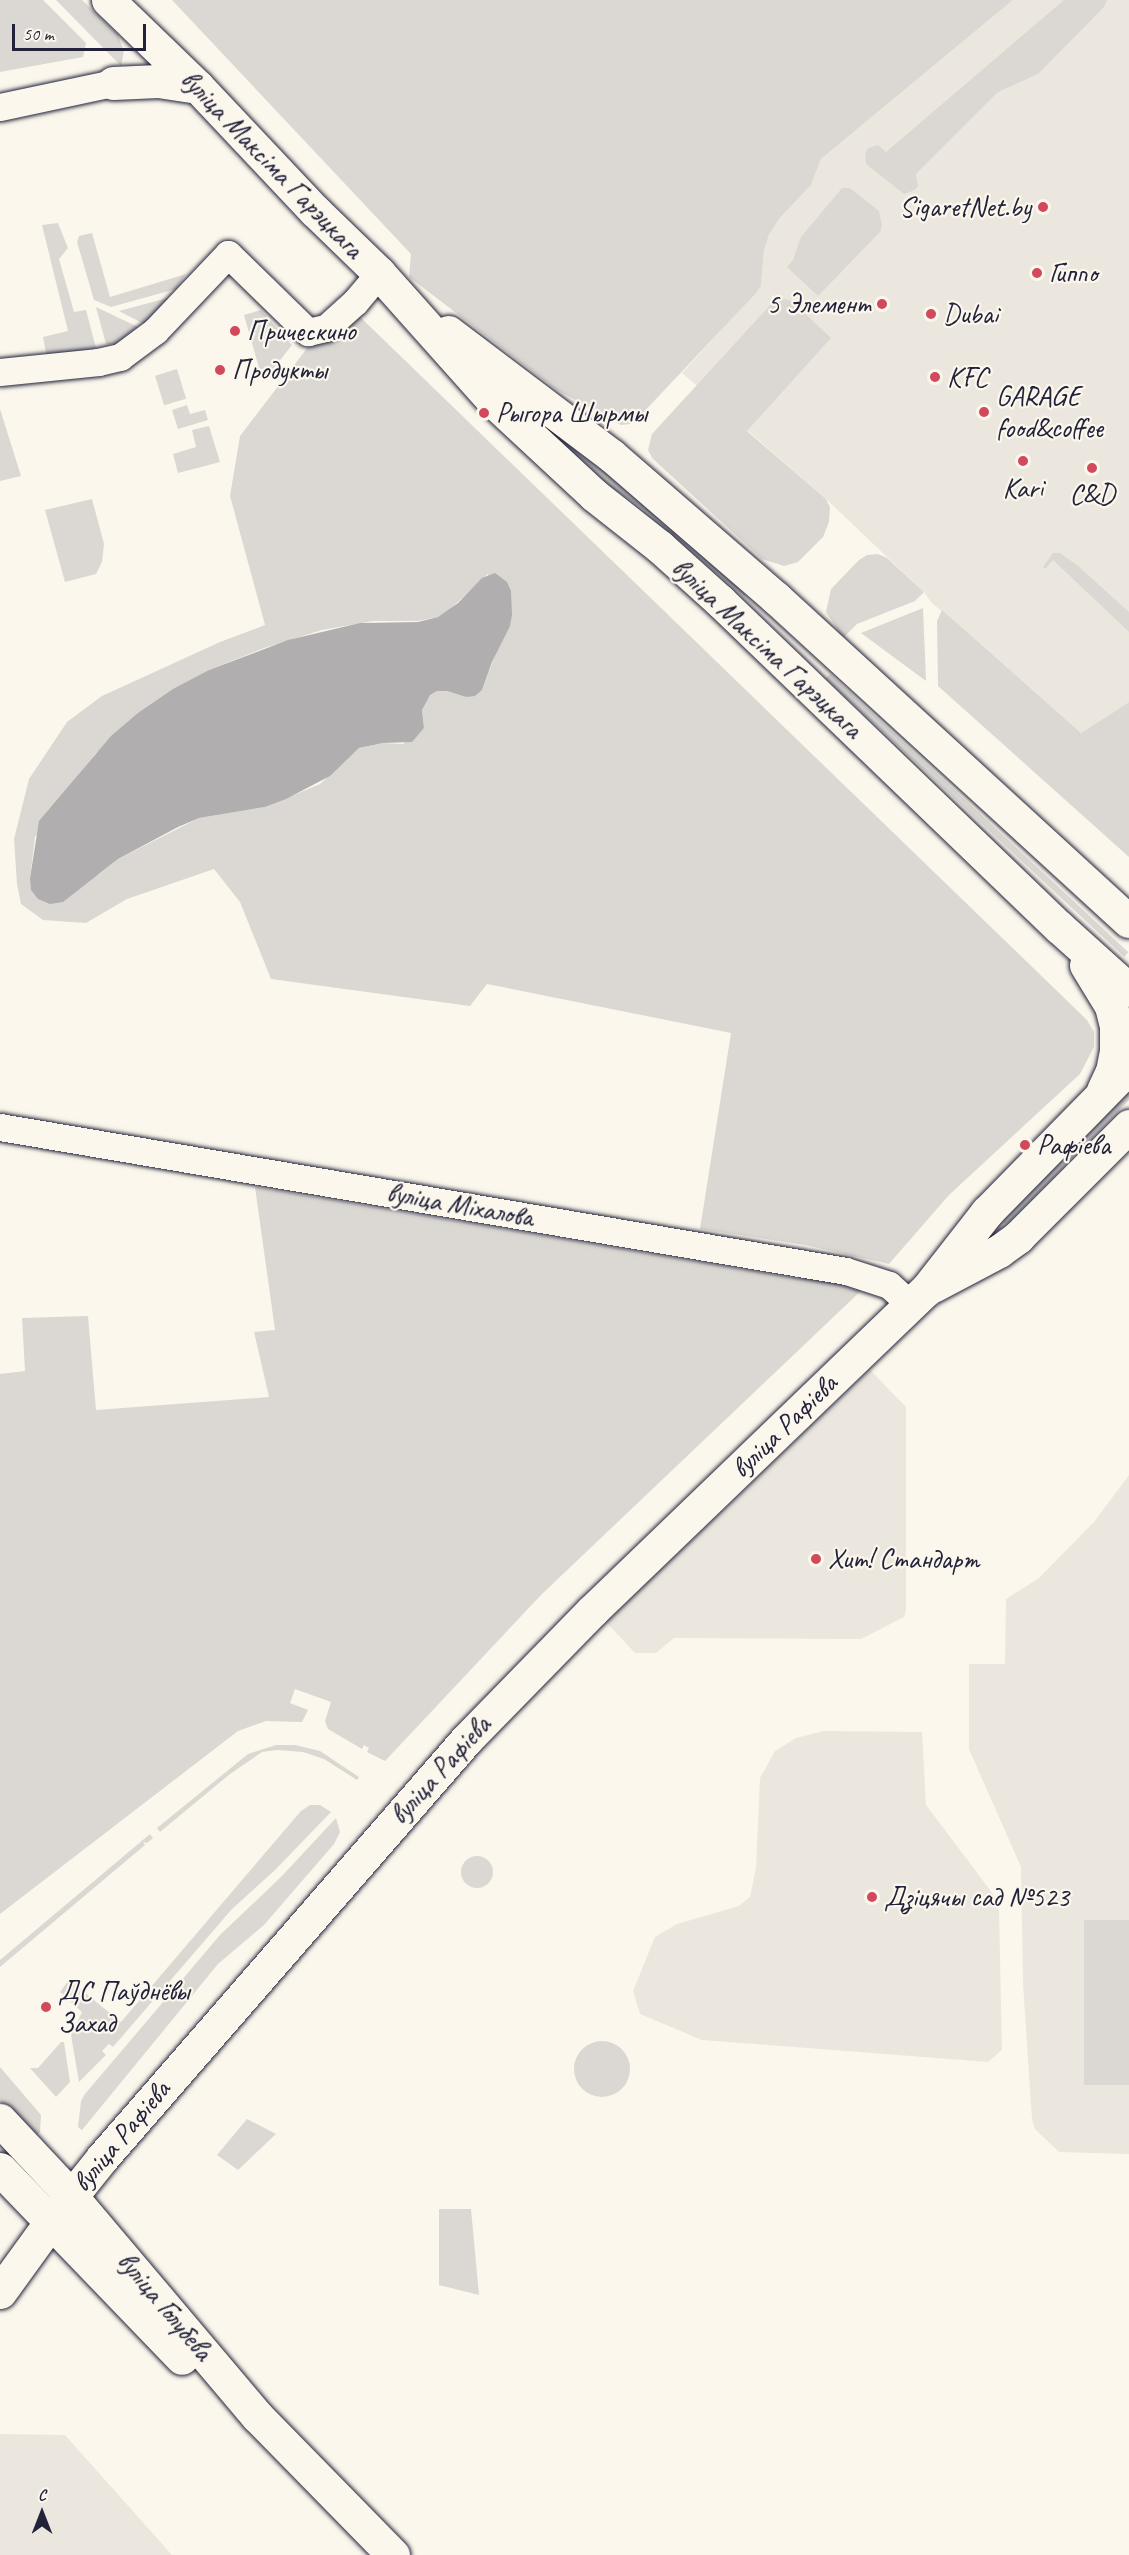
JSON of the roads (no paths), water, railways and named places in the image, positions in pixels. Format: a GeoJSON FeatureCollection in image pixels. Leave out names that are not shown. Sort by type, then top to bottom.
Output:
{"type":"FeatureCollection","features":[{"type":"Feature","properties":{"kind":"main road"},"geometry":{"type":"LineString","coordinates":[[113,83],[129,70],[136,48],[119,11]]}},
{"type":"Feature","properties":{"kind":"main road","name":"вуліца Максіма Гарэцкага"},"geometry":{"type":"LineString","coordinates":[[119,11],[198,87],[315,211],[379,273],[494,402],[594,495],[660,548],[720,601],[1059,927],[1129,990]]}},
{"type":"Feature","properties":{"kind":"main road"},"geometry":{"type":"LineString","coordinates":[[113,83],[158,81],[198,87]]}},
{"type":"Feature","properties":{"kind":"main road","name":"вуліца Максіма Гарэцкага"},"geometry":{"type":"LineString","coordinates":[[408,306],[469,345],[612,456],[795,615],[1095,893],[1129,921]]}},
{"type":"Feature","properties":{"kind":"main road"},"geometry":{"type":"LineString","coordinates":[[766,646],[795,615]]}},
{"type":"Feature","properties":{"kind":"main road"},"geometry":{"type":"LineString","coordinates":[[1095,893],[1129,910]]}},
{"type":"Feature","properties":{"kind":"main road"},"geometry":{"type":"LineString","coordinates":[[1059,927],[1095,978],[1111,1006],[1116,1026],[1116,1051],[1112,1071],[1099,1099]]}},
{"type":"Feature","properties":{"kind":"main road","name":"вуліца Рафіева"},"geometry":{"type":"LineString","coordinates":[[0,2292],[71,2196],[180,2066],[466,1740],[592,1611],[918,1297],[987,1212],[1129,1067]]}},
{"type":"Feature","properties":{"kind":"main road","name":"вуліца Рафіева"},"geometry":{"type":"LineString","coordinates":[[918,1297],[1018,1237],[1128,1128]]}},
{"type":"Feature","properties":{"kind":"main road","name":"вуліца Голубева"},"geometry":{"type":"LineString","coordinates":[[0,2120],[71,2196],[258,2417],[393,2555]]}},
{"type":"Feature","properties":{"kind":"main road","name":"вуліца Голубева"},"geometry":{"type":"LineString","coordinates":[[0,2169],[187,2364],[258,2417]]}},
{"type":"Feature","properties":{"kind":"street"},"geometry":{"type":"LineString","coordinates":[[0,107],[113,83]]}},
{"type":"Feature","properties":{"kind":"street"},"geometry":{"type":"LineString","coordinates":[[0,372],[98,362],[120,357],[155,331],[228,254],[308,332],[326,328],[355,302],[379,273]]}},
{"type":"Feature","properties":{"kind":"street","name":"вуліца Міхалова"},"geometry":{"type":"LineString","coordinates":[[0,1127],[854,1273],[918,1297]]}},
{"type":"Feature","properties":{"kind":"place","name":"SigaretNet.by"},"geometry":{"type":"Point","coordinates":[1043,207]}},
{"type":"Feature","properties":{"kind":"place","name":"Гиппо"},"geometry":{"type":"Point","coordinates":[1037,273]}},
{"type":"Feature","properties":{"kind":"place","name":"5 Элемент"},"geometry":{"type":"Point","coordinates":[882,304]}},
{"type":"Feature","properties":{"kind":"place","name":"Dubai"},"geometry":{"type":"Point","coordinates":[931,314]}},
{"type":"Feature","properties":{"kind":"place","name":"Прическино"},"geometry":{"type":"Point","coordinates":[235,331]}},
{"type":"Feature","properties":{"kind":"place","name":"Продукты"},"geometry":{"type":"Point","coordinates":[220,370]}},
{"type":"Feature","properties":{"kind":"place","name":"KFC"},"geometry":{"type":"Point","coordinates":[935,377]}},
{"type":"Feature","properties":{"kind":"place","name":"GARAGE food&coffee"},"geometry":{"type":"Point","coordinates":[984,412]}},
{"type":"Feature","properties":{"kind":"place","name":"Рыгора Шырмы"},"geometry":{"type":"Point","coordinates":[484,413]}},
{"type":"Feature","properties":{"kind":"place","name":"Kari"},"geometry":{"type":"Point","coordinates":[1023,461]}},
{"type":"Feature","properties":{"kind":"place","name":"C&D"},"geometry":{"type":"Point","coordinates":[1092,468]}},
{"type":"Feature","properties":{"kind":"place","name":"Рафіева"},"geometry":{"type":"Point","coordinates":[1025,1145]}},
{"type":"Feature","properties":{"kind":"place","name":"Хит! Стандарт"},"geometry":{"type":"Point","coordinates":[816,1559]}},
{"type":"Feature","properties":{"kind":"place","name":"Дзіцячы сад №523"},"geometry":{"type":"Point","coordinates":[872,1897]}},
{"type":"Feature","properties":{"kind":"place","name":"ДС Паўднёвы Захад"},"geometry":{"type":"Point","coordinates":[46,2007]}}]}
